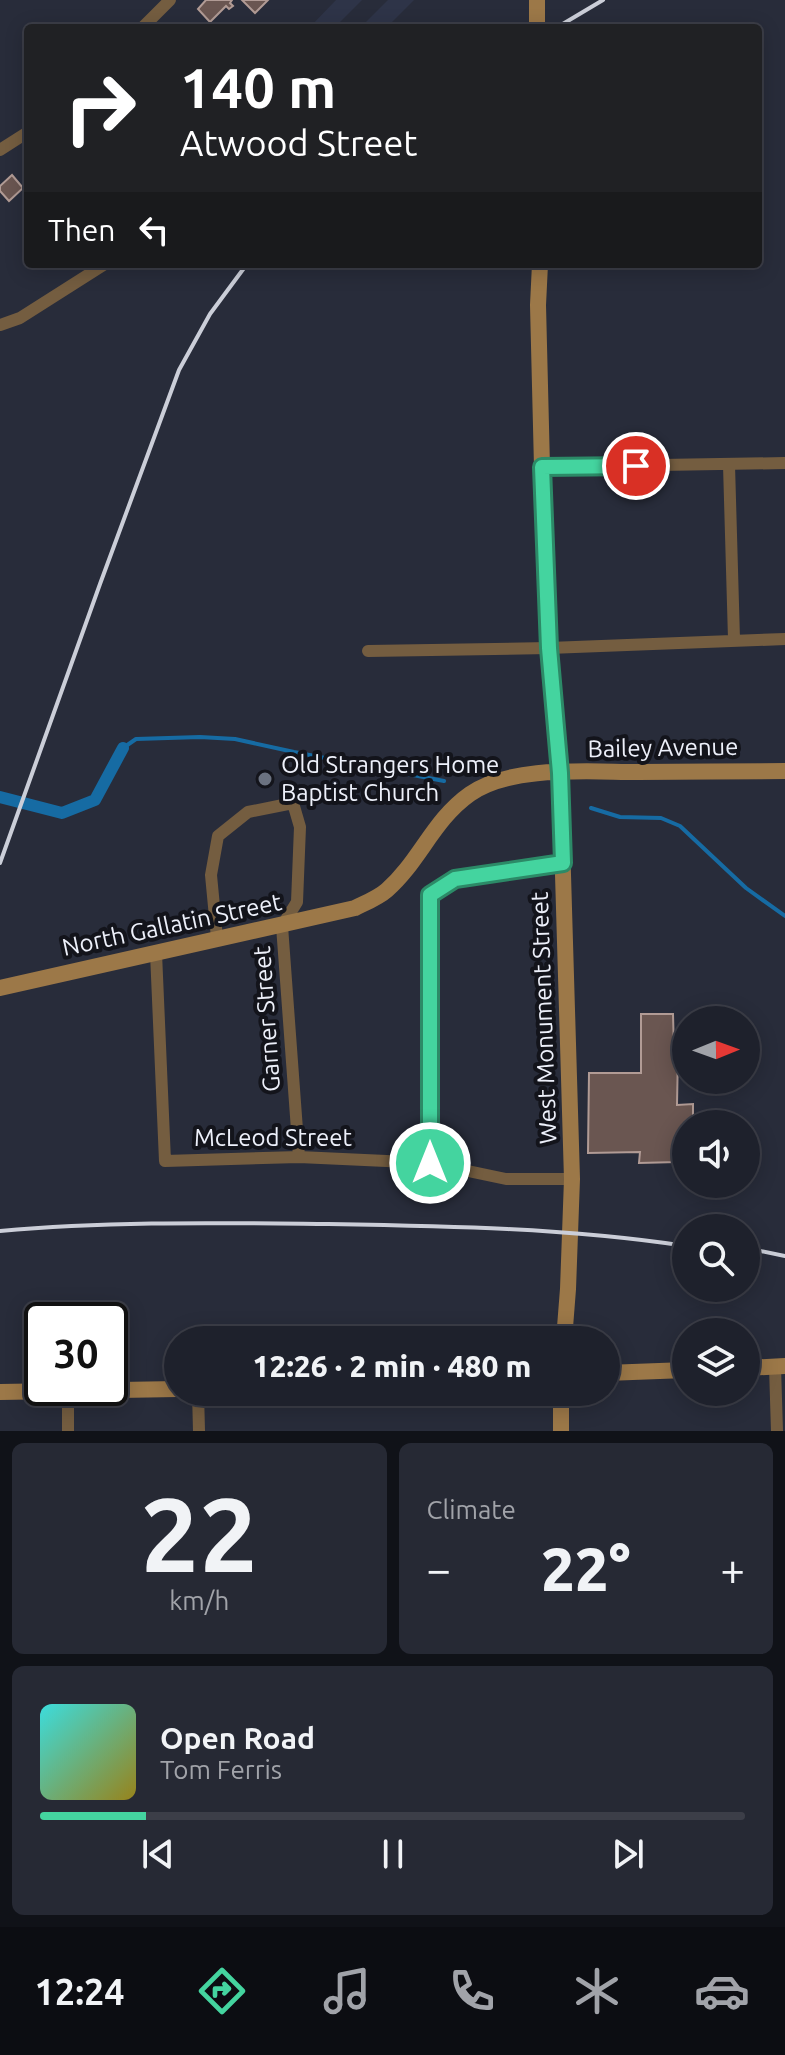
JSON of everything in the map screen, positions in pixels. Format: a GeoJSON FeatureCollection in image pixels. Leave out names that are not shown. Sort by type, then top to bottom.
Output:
{"type":"FeatureCollection","features":[{"type":"Feature","properties":{"kind":"street"},"geometry":{"type":"LineString","coordinates":[[146,24],[170,0]]}},
{"type":"Feature","properties":{"kind":"street"},"geometry":{"type":"LineString","coordinates":[[537,0],[537,24]]}},
{"type":"Feature","properties":{"kind":"street"},"geometry":{"type":"LineString","coordinates":[[0,150],[24,135]]}},
{"type":"Feature","properties":{"kind":"street"},"geometry":{"type":"LineString","coordinates":[[0,325],[20,318],[99,268]]}},
{"type":"Feature","properties":{"kind":"street","name":"West Monument Street"},"geometry":{"type":"LineString","coordinates":[[540,268],[542,467],[549,648],[560,773],[572,1179],[565,1326]]}},
{"type":"Feature","properties":{"kind":"street"},"geometry":{"type":"LineString","coordinates":[[542,467],[785,463]]}},
{"type":"Feature","properties":{"kind":"street"},"geometry":{"type":"LineString","coordinates":[[729,465],[734,639]]}},
{"type":"Feature","properties":{"kind":"street"},"geometry":{"type":"LineString","coordinates":[[368,651],[785,639]]}},
{"type":"Feature","properties":{"kind":"street","name":"Bailey Avenue"},"geometry":{"type":"LineString","coordinates":[[355,908],[385,892],[454,806],[493,781],[518,775],[560,773],[785,771]]}},
{"type":"Feature","properties":{"kind":"street"},"geometry":{"type":"LineString","coordinates":[[217,938],[211,875],[218,836],[248,812],[293,803],[300,827],[297,902],[282,926]]}},
{"type":"Feature","properties":{"kind":"street"},"geometry":{"type":"LineString","coordinates":[[430,1163],[430,895],[455,879],[563,863]]}},
{"type":"Feature","properties":{"kind":"street","name":"North Gallatin Street"},"geometry":{"type":"LineString","coordinates":[[0,988],[355,908]]}},
{"type":"Feature","properties":{"kind":"street","name":"Garner Street"},"geometry":{"type":"LineString","coordinates":[[282,926],[299,1157]]}},
{"type":"Feature","properties":{"kind":"street","name":"McLeod Street"},"geometry":{"type":"LineString","coordinates":[[156,953],[165,1161],[299,1157],[430,1163],[506,1179],[572,1179]]}},
{"type":"Feature","properties":{"kind":"street"},"geometry":{"type":"LineString","coordinates":[[760,1368],[780,1367],[777,1431]]}},
{"type":"Feature","properties":{"kind":"street"},"geometry":{"type":"LineString","coordinates":[[620,1372],[672,1371]]}},
{"type":"Feature","properties":{"kind":"street"},"geometry":{"type":"LineString","coordinates":[[128,1389],[164,1389]]}},
{"type":"Feature","properties":{"kind":"street"},"geometry":{"type":"LineString","coordinates":[[0,1392],[24,1391]]}},
{"type":"Feature","properties":{"kind":"street"},"geometry":{"type":"LineString","coordinates":[[68,1406],[68,1431]]}},
{"type":"Feature","properties":{"kind":"street"},"geometry":{"type":"LineString","coordinates":[[198,1406],[199,1431]]}},
{"type":"Feature","properties":{"kind":"street"},"geometry":{"type":"LineString","coordinates":[[561,1406],[561,1431]]}},
{"type":"Feature","properties":{"kind":"shaded area"},"geometry":{"type":"Polygon","coordinates":[[[336,0],[362,0],[338,24],[313,24],[336,0]]]}},
{"type":"Feature","properties":{"kind":"shaded area"},"geometry":{"type":"Polygon","coordinates":[[[388,0],[414,0],[390,24],[364,24],[388,0]]]}},
{"type":"Feature","properties":{"kind":"building"},"geometry":{"type":"Polygon","coordinates":[[[206,0],[232,0],[230,3],[233,6],[229,9],[226,6],[210,22],[198,9],[206,0]]]}},
{"type":"Feature","properties":{"kind":"building"},"geometry":{"type":"Polygon","coordinates":[[[242,0],[268,0],[255,13],[242,0]]]}},
{"type":"Feature","properties":{"kind":"building"},"geometry":{"type":"Polygon","coordinates":[[[12,175],[23,188],[9,201],[0,191],[0,186],[12,175]]]}},
{"type":"Feature","properties":{"kind":"building"},"geometry":{"type":"Polygon","coordinates":[[[641,1014],[672,1014],[672,1094],[677,1094],[677,1105],[693,1104],[693,1110],[672,1110],[672,1162],[639,1163],[640,1152],[588,1153],[589,1073],[641,1073],[641,1014]]]}},
{"type":"Feature","properties":{"kind":"waterway"},"geometry":{"type":"LineString","coordinates":[[123,748],[136,739],[235,739],[444,781]]}},
{"type":"Feature","properties":{"kind":"waterway"},"geometry":{"type":"LineString","coordinates":[[0,797],[62,813],[95,800],[123,748]]}},
{"type":"Feature","properties":{"kind":"waterway"},"geometry":{"type":"LineString","coordinates":[[591,808],[620,817],[661,818],[680,826],[746,888],[785,916]]}},
{"type":"Feature","properties":{"kind":"railway"},"geometry":{"type":"LineString","coordinates":[[563,24],[603,0]]}},
{"type":"Feature","properties":{"kind":"railway"},"geometry":{"type":"LineString","coordinates":[[0,863],[179,370],[210,314],[244,268]]}},
{"type":"Feature","properties":{"kind":"railway"},"geometry":{"type":"LineString","coordinates":[[0,1231],[164,1223],[418,1226],[552,1232],[672,1244]]}},
{"type":"Feature","properties":{"kind":"railway"},"geometry":{"type":"LineString","coordinates":[[760,1251],[785,1256]]}},
{"type":"Feature","properties":{"kind":"place","name":"Old Strangers Home Baptist Church"},"geometry":{"type":"Point","coordinates":[265,779]}},
{"type":"Feature","properties":{"kind":"route"},"geometry":{"type":"LineString","coordinates":[[430,1163],[430,895],[455,879],[563,863],[560,773],[549,648],[542,467],[636,466]]}}]}
